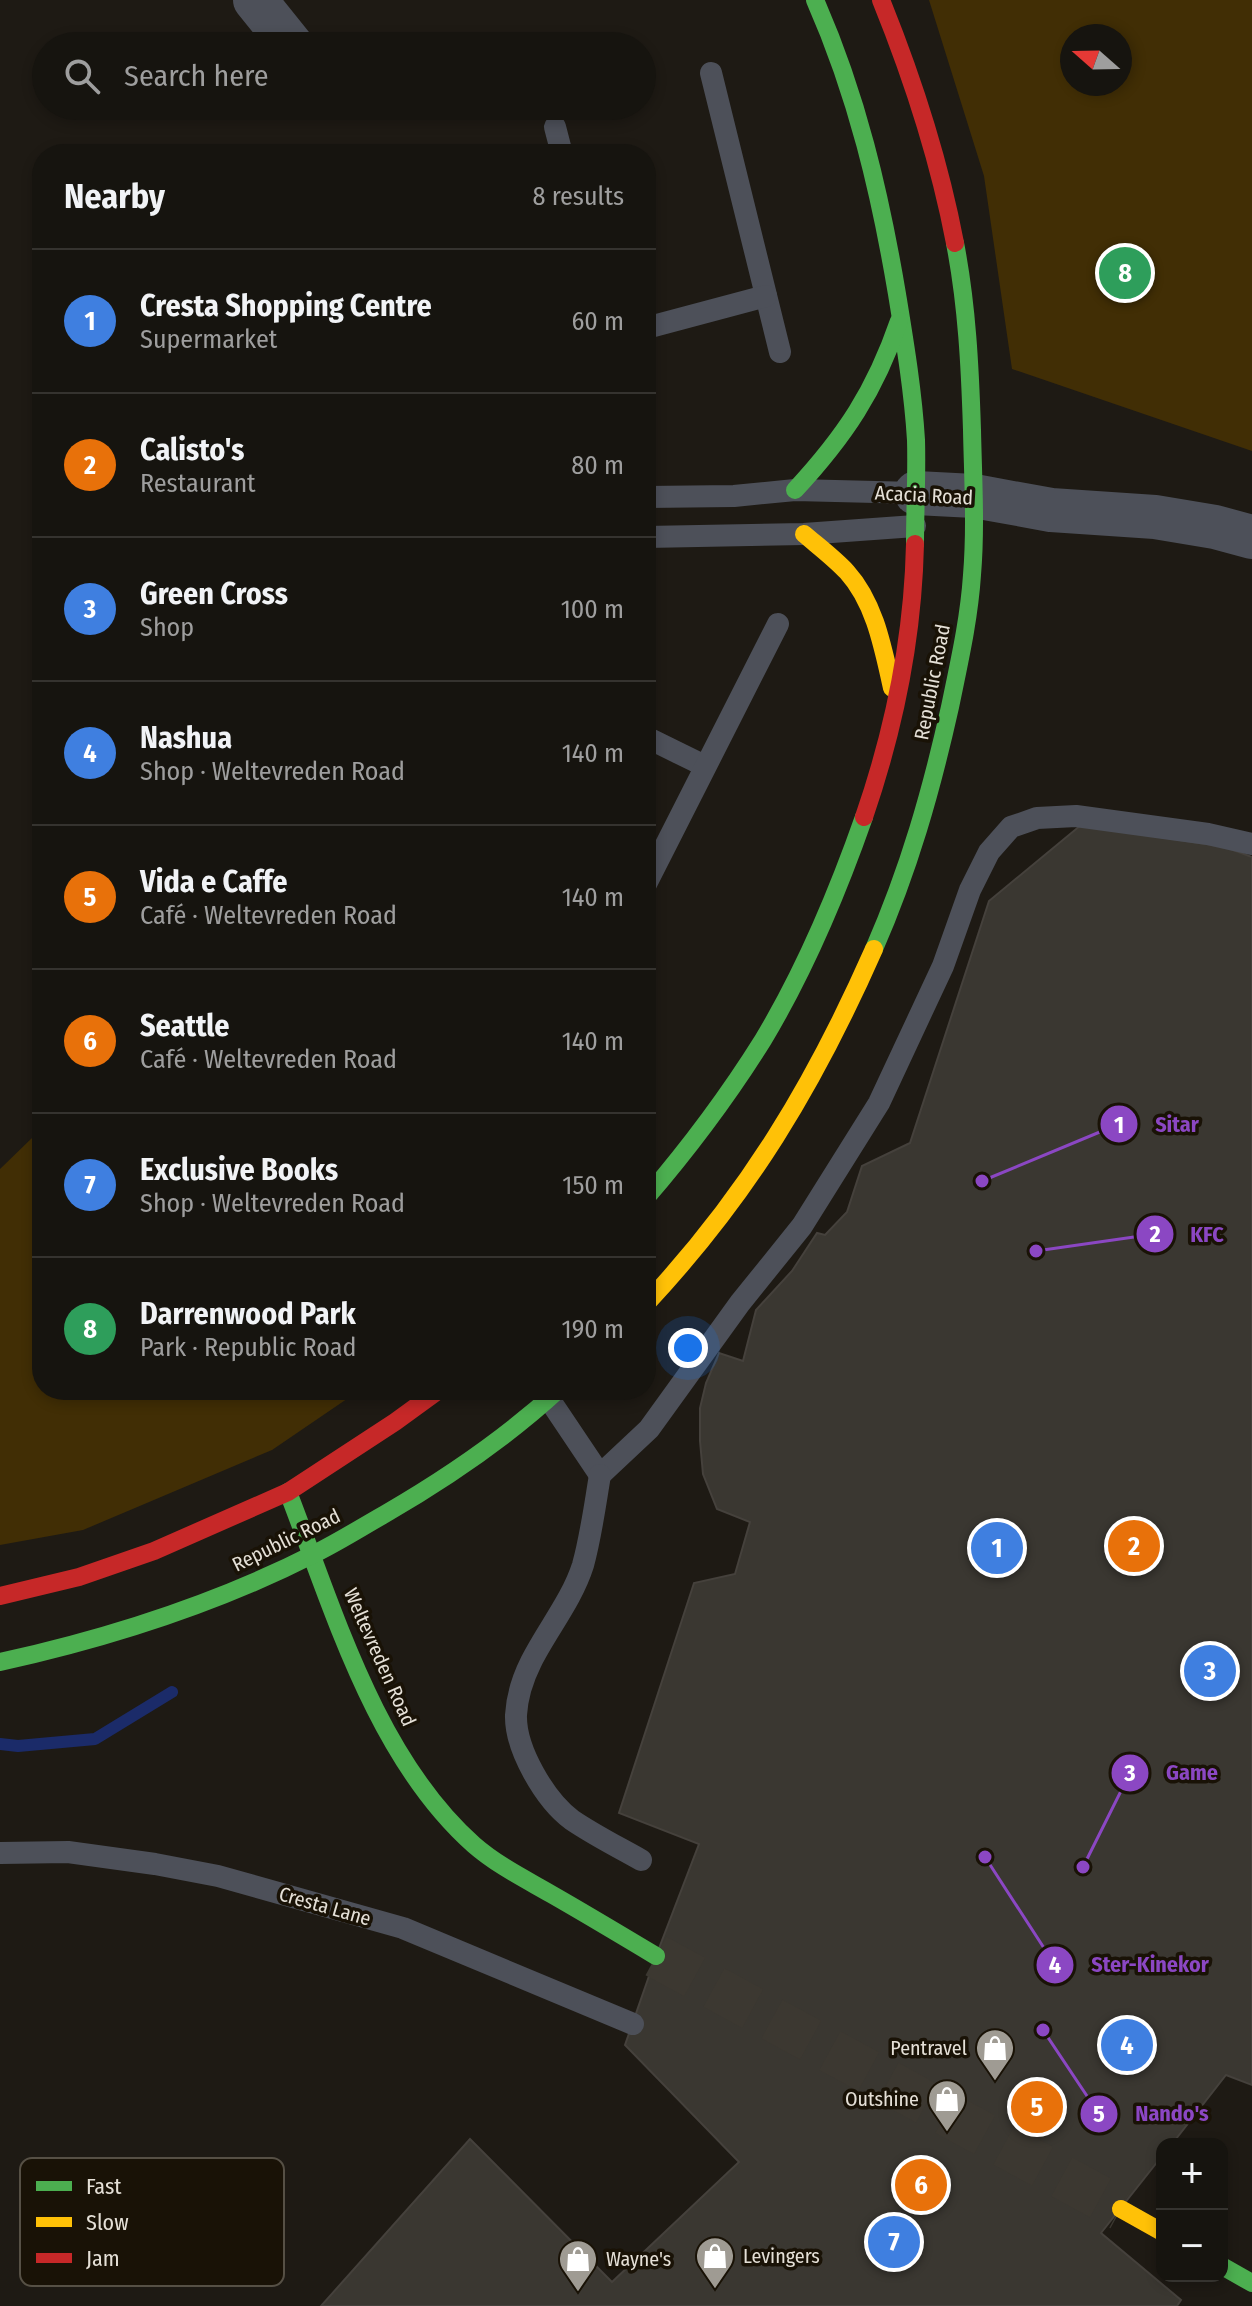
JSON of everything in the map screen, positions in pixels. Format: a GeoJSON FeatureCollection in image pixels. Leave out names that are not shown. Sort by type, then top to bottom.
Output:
{"type":"FeatureCollection","features":[{"type":"Feature","properties":{"kind":"main road","name":"Republic Road"},"geometry":{"type":"LineString","coordinates":[[656,1186],[730,1091],[777,1014],[823,924],[866,814],[895,702],[909,627],[914,582],[915,432],[900,318],[884,217],[858,109],[815,0]]}},
{"type":"Feature","properties":{"kind":"main road","name":"Republic Road"},"geometry":{"type":"LineString","coordinates":[[656,1293],[695,1252],[742,1191],[792,1114],[871,956],[910,860],[938,763],[962,647],[972,579],[974,510],[968,339],[955,246],[934,146],[904,55],[881,0]]}},
{"type":"Feature","properties":{"kind":"main road"},"geometry":{"type":"LineString","coordinates":[[895,702],[879,631],[857,585],[833,560],[799,512],[831,452],[865,403],[888,357],[900,318]]}},
{"type":"Feature","properties":{"kind":"main road","name":"Republic Road"},"geometry":{"type":"LineString","coordinates":[[0,1596],[79,1577],[154,1551],[288,1492],[425,1400]]}},
{"type":"Feature","properties":{"kind":"main road","name":"Republic Road"},"geometry":{"type":"LineString","coordinates":[[0,1662],[62,1650],[129,1630],[218,1597],[313,1555],[426,1490],[496,1443],[546,1400]]}},
{"type":"Feature","properties":{"kind":"main road","name":"Weltevreden Road"},"geometry":{"type":"LineString","coordinates":[[288,1492],[363,1681],[386,1728],[429,1797],[472,1843],[501,1865],[656,1956]]}},
{"type":"Feature","properties":{"kind":"main road"},"geometry":{"type":"LineString","coordinates":[[1121,2209],[1156,2229]]}},
{"type":"Feature","properties":{"kind":"main road"},"geometry":{"type":"LineString","coordinates":[[1228,2269],[1252,2283]]}},
{"type":"Feature","properties":{"kind":"street"},"geometry":{"type":"LineString","coordinates":[[255,0],[281,32]]}},
{"type":"Feature","properties":{"kind":"street","name":"Acacia Road"},"geometry":{"type":"LineString","coordinates":[[915,510],[1051,510],[1155,517],[1252,537]]}},
{"type":"Feature","properties":{"kind":"lane"},"geometry":{"type":"LineString","coordinates":[[711,73],[780,352]]}},
{"type":"Feature","properties":{"kind":"lane"},"geometry":{"type":"LineString","coordinates":[[555,127],[559,144]]}},
{"type":"Feature","properties":{"kind":"lane"},"geometry":{"type":"LineString","coordinates":[[656,325],[766,296]]}},
{"type":"Feature","properties":{"kind":"lane"},"geometry":{"type":"LineString","coordinates":[[656,497],[734,496],[799,512]]}},
{"type":"Feature","properties":{"kind":"lane","name":"Acacia Road"},"geometry":{"type":"LineString","coordinates":[[799,512],[915,510]]}},
{"type":"Feature","properties":{"kind":"lane","name":"Acacia Road"},"geometry":{"type":"LineString","coordinates":[[799,512],[915,510]]}},
{"type":"Feature","properties":{"kind":"lane"},"geometry":{"type":"LineString","coordinates":[[656,535],[799,512]]}},
{"type":"Feature","properties":{"kind":"lane"},"geometry":{"type":"LineString","coordinates":[[656,864],[778,624]]}},
{"type":"Feature","properties":{"kind":"lane"},"geometry":{"type":"LineString","coordinates":[[656,742],[705,766]]}},
{"type":"Feature","properties":{"kind":"lane"},"geometry":{"type":"LineString","coordinates":[[641,1860],[571,1819],[545,1792],[528,1761],[517,1730],[520,1691],[529,1667],[583,1566],[600,1475],[649,1429],[740,1303],[810,1214],[879,1103],[943,966],[970,890],[989,852],[1011,827],[1037,818],[1076,816],[1208,834],[1252,844]]}},
{"type":"Feature","properties":{"kind":"lane"},"geometry":{"type":"LineString","coordinates":[[556,1400],[600,1475]]}},
{"type":"Feature","properties":{"kind":"lane","name":"Cresta Lane"},"geometry":{"type":"LineString","coordinates":[[0,1853],[68,1852],[218,1876],[403,1928],[633,2024]]}},
{"type":"Feature","properties":{"kind":"shaded area"},"geometry":{"type":"Polygon","coordinates":[[[929,0],[1252,0],[1252,451],[1012,369],[984,176],[929,0]]]}},
{"type":"Feature","properties":{"kind":"shaded area"},"geometry":{"type":"Polygon","coordinates":[[[32,1138],[32,1400],[345,1400],[272,1450],[83,1530],[0,1545],[0,1169],[32,1138]]]}},
{"type":"Feature","properties":{"kind":"building"},"geometry":{"type":"Polygon","coordinates":[[[1081,825],[1225,847],[1252,857],[1252,2085],[1226,2075],[1177,2138],[1156,2138],[1156,2164],[1101,2233],[1181,2300],[1177,2306],[321,2306],[470,2139],[612,2282],[739,2162],[625,2045],[699,1844],[619,1813],[694,1583],[735,1574],[750,1522],[717,1509],[703,1474],[700,1408],[706,1383],[719,1353],[743,1361],[756,1310],[792,1271],[817,1233],[825,1235],[847,1212],[862,1166],[910,1143],[989,901],[1081,825]]]}},
{"type":"Feature","properties":{"kind":"waterway"},"geometry":{"type":"LineString","coordinates":[[0,1744],[18,1746],[95,1739],[172,1692]]}},
{"type":"Feature","properties":{"kind":"tunnel"},"geometry":{"type":"LineString","coordinates":[[656,1956],[1121,2209]]}},
{"type":"Feature","properties":{"kind":"traffic: fast"},"geometry":{"type":"LineString","coordinates":[[815,0],[855,108],[875,182],[890,256],[915,422],[915,544]]}},
{"type":"Feature","properties":{"kind":"traffic: fast"},"geometry":{"type":"LineString","coordinates":[[874,949],[898,889],[927,800],[950,707],[971,592],[974,521],[970,383],[965,313],[955,243]]}},
{"type":"Feature","properties":{"kind":"traffic: fast"},"geometry":{"type":"LineString","coordinates":[[795,490],[857,412],[880,369],[899,321]]}},
{"type":"Feature","properties":{"kind":"traffic: fast"},"geometry":{"type":"LineString","coordinates":[[656,1186],[693,1141],[763,1040],[819,931],[864,817]]}},
{"type":"Feature","properties":{"kind":"traffic: fast"},"geometry":{"type":"LineString","coordinates":[[0,1662],[161,1618],[240,1588],[316,1553],[453,1472],[546,1400]]}},
{"type":"Feature","properties":{"kind":"traffic: fast"},"geometry":{"type":"LineString","coordinates":[[288,1492],[362,1680],[410,1770],[440,1810],[492,1859],[656,1956]]}},
{"type":"Feature","properties":{"kind":"traffic: fast"},"geometry":{"type":"LineString","coordinates":[[1228,2269],[1252,2283]]}},
{"type":"Feature","properties":{"kind":"traffic: slow"},"geometry":{"type":"LineString","coordinates":[[804,534],[857,584],[877,627],[892,688]]}},
{"type":"Feature","properties":{"kind":"traffic: slow"},"geometry":{"type":"LineString","coordinates":[[656,1293],[716,1222],[776,1137],[827,1047],[874,949]]}},
{"type":"Feature","properties":{"kind":"traffic: slow"},"geometry":{"type":"LineString","coordinates":[[1121,2209],[1156,2229]]}},
{"type":"Feature","properties":{"kind":"traffic: jam"},"geometry":{"type":"LineString","coordinates":[[881,0],[924,120],[955,243]]}},
{"type":"Feature","properties":{"kind":"traffic: jam"},"geometry":{"type":"LineString","coordinates":[[864,817],[900,682],[910,613],[915,544]]}},
{"type":"Feature","properties":{"kind":"traffic: jam"},"geometry":{"type":"LineString","coordinates":[[0,1596],[79,1577],[154,1551],[288,1492],[425,1400]]}},
{"type":"Feature","properties":{"kind":"place","name":"Darrenwood Park"},"geometry":{"type":"Point","coordinates":[1125,273]}},
{"type":"Feature","properties":{"kind":"place","name":"Sitar"},"geometry":{"type":"Point","coordinates":[982,1181]}},
{"type":"Feature","properties":{"kind":"place","name":"KFC"},"geometry":{"type":"Point","coordinates":[1036,1251]}},
{"type":"Feature","properties":{"kind":"place","name":"Calisto's"},"geometry":{"type":"Point","coordinates":[1134,1546]}},
{"type":"Feature","properties":{"kind":"place","name":"Cresta Shopping Centre"},"geometry":{"type":"Point","coordinates":[997,1548]}},
{"type":"Feature","properties":{"kind":"place","name":"Green Cross"},"geometry":{"type":"Point","coordinates":[1210,1671]}},
{"type":"Feature","properties":{"kind":"place","name":"Ster-Kinekor"},"geometry":{"type":"Point","coordinates":[985,1857]}},
{"type":"Feature","properties":{"kind":"place","name":"Game"},"geometry":{"type":"Point","coordinates":[1083,1867]}},
{"type":"Feature","properties":{"kind":"place","name":"Nando's"},"geometry":{"type":"Point","coordinates":[1043,2030]}},
{"type":"Feature","properties":{"kind":"place","name":"Nashua"},"geometry":{"type":"Point","coordinates":[1127,2045]}},
{"type":"Feature","properties":{"kind":"place","name":"Pentravel"},"geometry":{"type":"Point","coordinates":[995,2082]}},
{"type":"Feature","properties":{"kind":"place","name":"Vida e Caffe"},"geometry":{"type":"Point","coordinates":[1037,2107]}},
{"type":"Feature","properties":{"kind":"place","name":"Outshine"},"geometry":{"type":"Point","coordinates":[947,2133]}},
{"type":"Feature","properties":{"kind":"place","name":"Seattle"},"geometry":{"type":"Point","coordinates":[921,2185]}},
{"type":"Feature","properties":{"kind":"place","name":"Exclusive Books"},"geometry":{"type":"Point","coordinates":[894,2242]}},
{"type":"Feature","properties":{"kind":"place","name":"Levingers"},"geometry":{"type":"Point","coordinates":[715,2290]}},
{"type":"Feature","properties":{"kind":"place","name":"Wayne's"},"geometry":{"type":"Point","coordinates":[578,2293]}}]}
